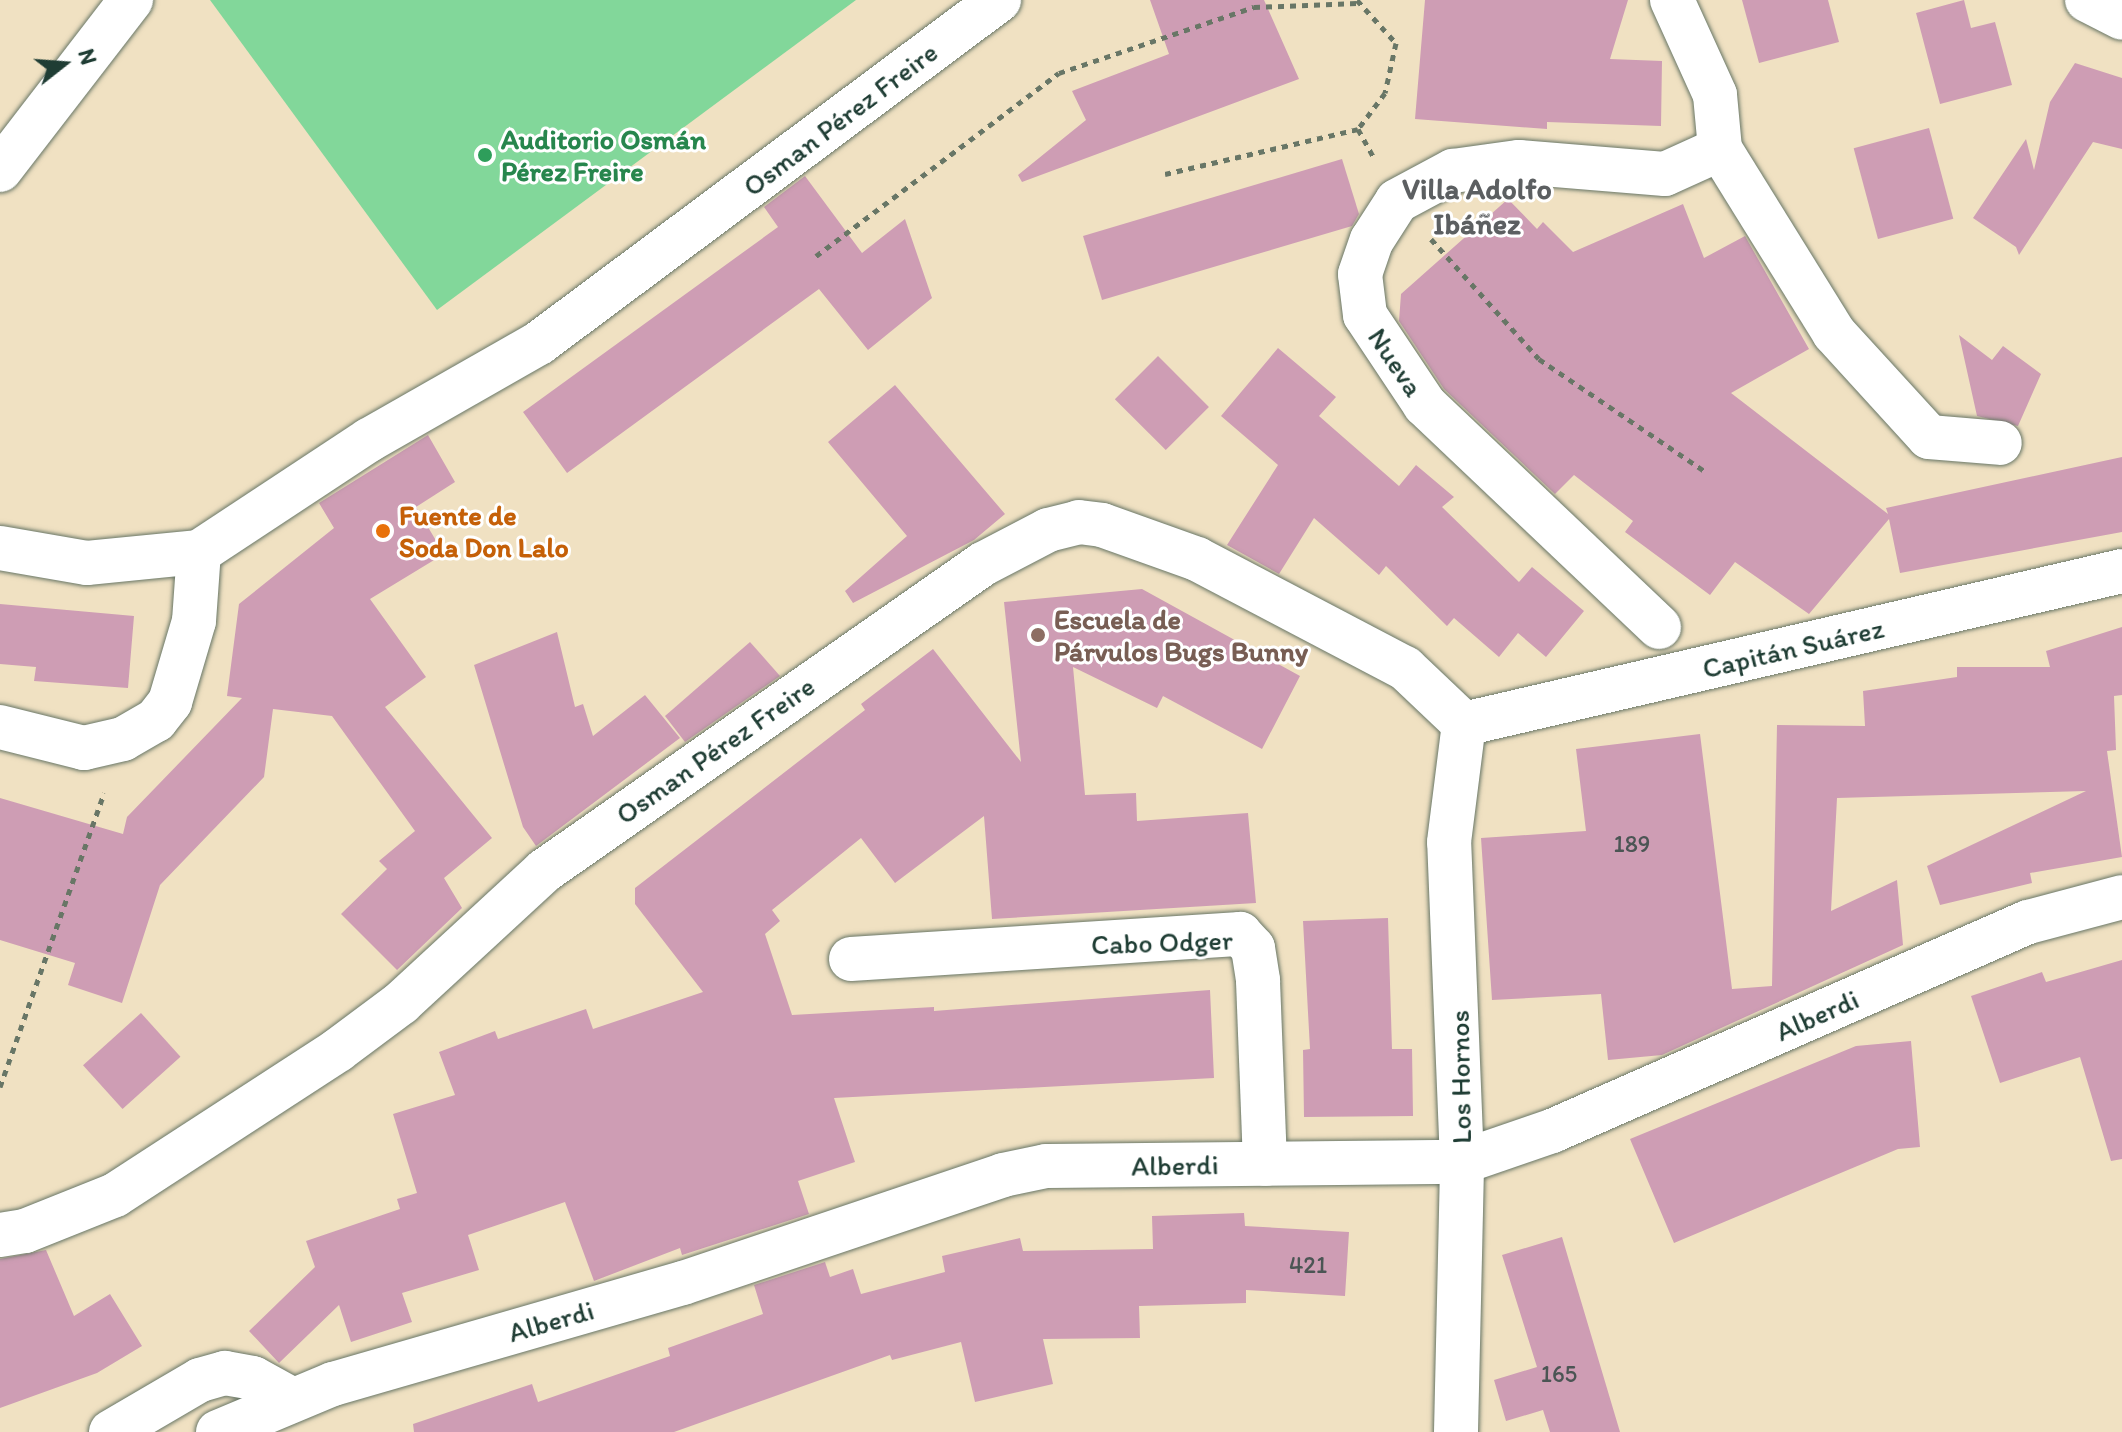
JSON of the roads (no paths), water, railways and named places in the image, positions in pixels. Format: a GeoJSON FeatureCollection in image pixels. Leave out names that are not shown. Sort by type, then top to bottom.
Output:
{"type":"FeatureCollection","features":[{"type":"Feature","properties":{"kind":"street"},"geometry":{"type":"LineString","coordinates":[[0,170],[131,0]]}},
{"type":"Feature","properties":{"kind":"street","name":"Osman Pérez Freire"},"geometry":{"type":"LineString","coordinates":[[0,548],[87,563],[199,552],[369,440],[539,343],[999,0]]}},
{"type":"Feature","properties":{"kind":"street"},"geometry":{"type":"LineString","coordinates":[[1672,0],[1715,95],[1720,149],[1834,333],[1929,437],[2000,443]]}},
{"type":"Feature","properties":{"kind":"street"},"geometry":{"type":"LineString","coordinates":[[2087,0],[2122,18]]}},
{"type":"Feature","properties":{"kind":"street","name":"Nueva"},"geometry":{"type":"LineString","coordinates":[[1659,627],[1425,405],[1395,366],[1365,315],[1360,274],[1372,240],[1397,201],[1453,171],[1519,162],[1665,174],[1720,149]]}},
{"type":"Feature","properties":{"kind":"street","name":"Osman Pérez Freire"},"geometry":{"type":"LineString","coordinates":[[0,1235],[25,1231],[115,1195],[325,1059],[401,1003],[544,871],[983,564],[1048,530],[1079,522],[1102,525],[1197,559],[1405,668],[1464,724]]}},
{"type":"Feature","properties":{"kind":"street"},"geometry":{"type":"LineString","coordinates":[[0,727],[84,748],[123,739],[156,720],[170,702],[194,621],[199,552]]}},
{"type":"Feature","properties":{"kind":"street","name":"Capitán Suárez"},"geometry":{"type":"LineString","coordinates":[[1464,724],[2122,571]]}},
{"type":"Feature","properties":{"kind":"street","name":"Los Hornos"},"geometry":{"type":"LineString","coordinates":[[1456,1432],[1462,1162],[1449,842],[1464,724]]}},
{"type":"Feature","properties":{"kind":"street","name":"Alberdi"},"geometry":{"type":"LineString","coordinates":[[218,1432],[291,1399],[683,1283],[1003,1175],[1046,1166],[1462,1162],[1552,1131],[2028,922],[2122,897]]}},
{"type":"Feature","properties":{"kind":"street","name":"Cabo Odger"},"geometry":{"type":"LineString","coordinates":[[851,959],[1240,934],[1253,948],[1258,981],[1265,1164]]}},
{"type":"Feature","properties":{"kind":"street"},"geometry":{"type":"LineString","coordinates":[[111,1432],[200,1380],[225,1373],[253,1378],[291,1399]]}},
{"type":"Feature","properties":{"kind":"place","name":"Auditorio Osmán Pérez Freire"},"geometry":{"type":"Point","coordinates":[485,155]}},
{"type":"Feature","properties":{"kind":"place","name":"Fuente de Soda Don Lalo"},"geometry":{"type":"Point","coordinates":[383,531]}},
{"type":"Feature","properties":{"kind":"place","name":"Escuela de Párvulos Bugs Bunny"},"geometry":{"type":"Point","coordinates":[1038,635]}},
{"type":"Feature","properties":{"kind":"district","name":"Villa Adolfo Ibáñez"},"geometry":{"type":"Point","coordinates":[1477,206]}}]}
